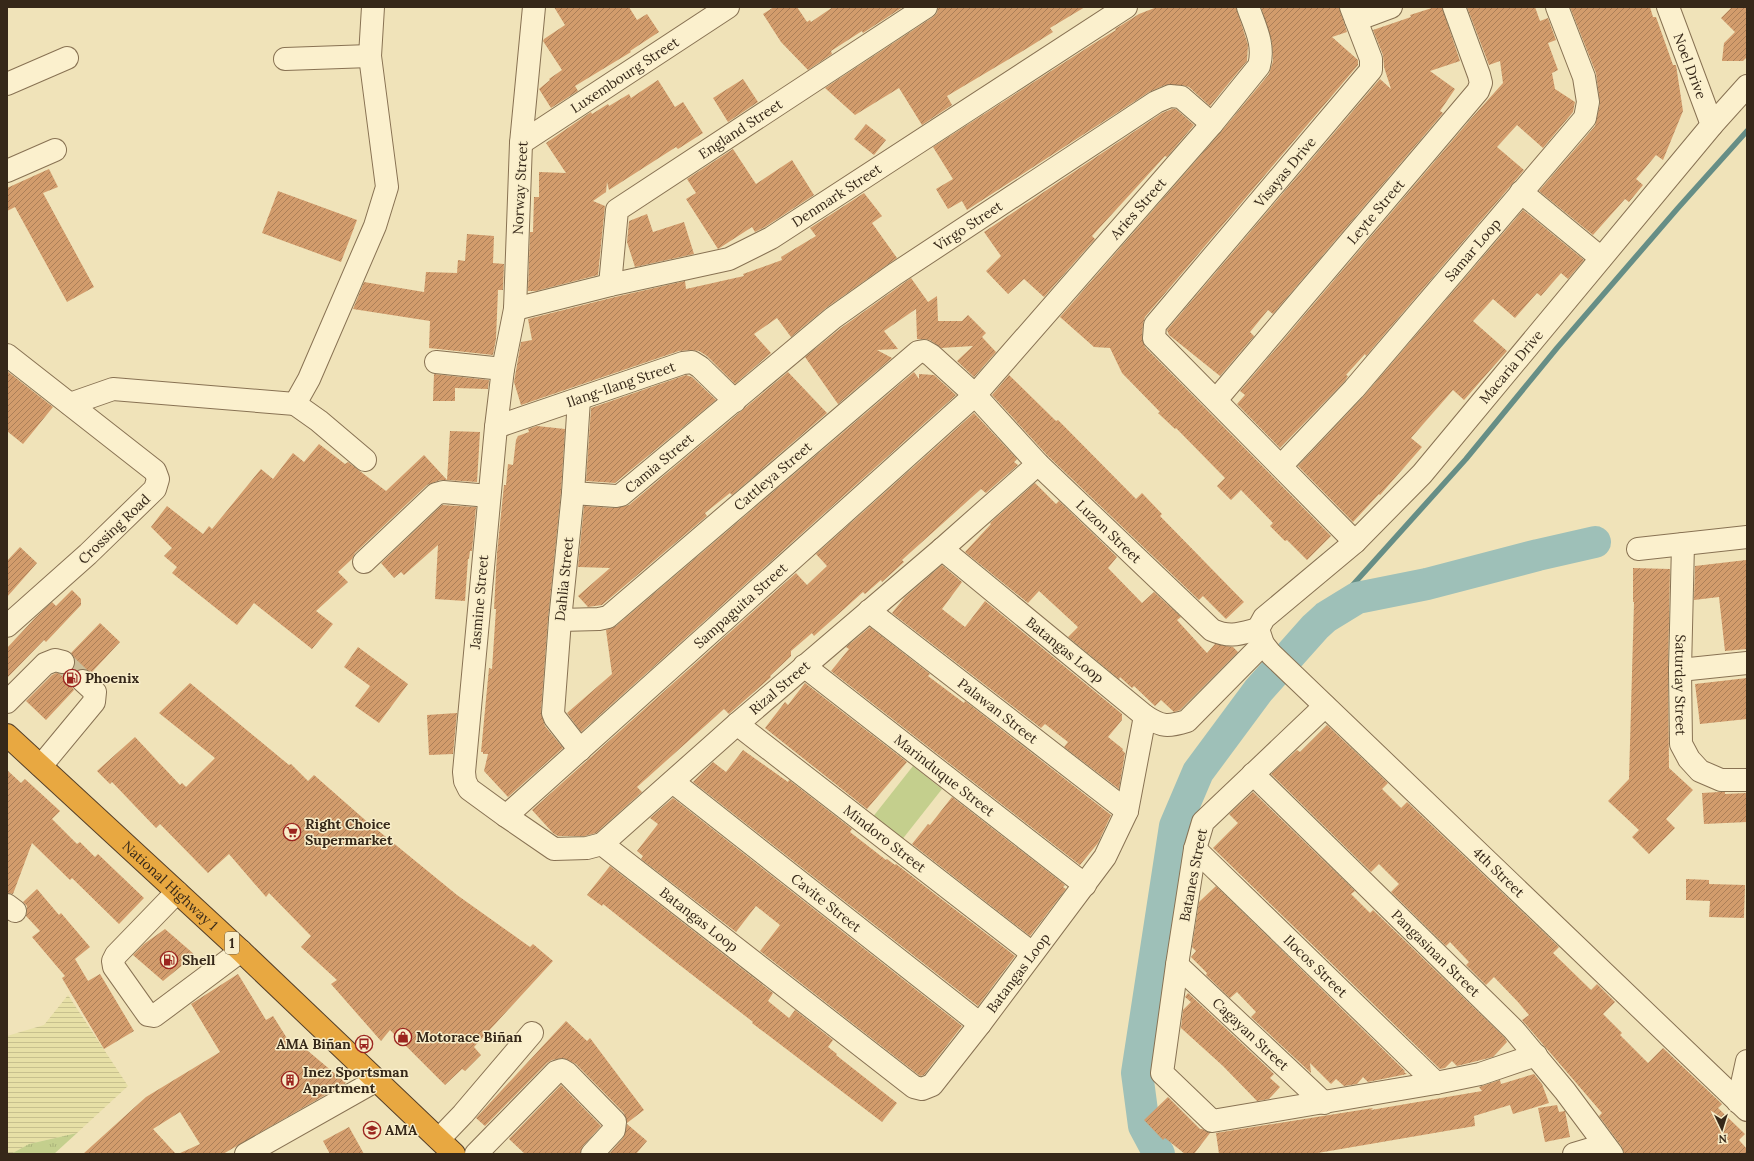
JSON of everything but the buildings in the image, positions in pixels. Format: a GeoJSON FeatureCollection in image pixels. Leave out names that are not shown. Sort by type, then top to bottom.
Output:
{"type":"FeatureCollection","features":[{"type":"Feature","properties":{"kind":"highway","name":"National Highway 1"},"geometry":{"type":"LineString","coordinates":[[7,735],[241,951],[454,1154]]}},
{"type":"Feature","properties":{"kind":"street"},"geometry":{"type":"LineString","coordinates":[[295,404],[309,379],[375,226],[387,187],[370,56],[373,7]]}},
{"type":"Feature","properties":{"kind":"street","name":"Norway Street"},"geometry":{"type":"LineString","coordinates":[[503,369],[515,309],[521,143],[534,7]]}},
{"type":"Feature","properties":{"kind":"street","name":"Luxembourg Street"},"geometry":{"type":"LineString","coordinates":[[521,143],[728,7]]}},
{"type":"Feature","properties":{"kind":"street","name":"England Street"},"geometry":{"type":"LineString","coordinates":[[610,285],[617,210],[926,7]]}},
{"type":"Feature","properties":{"kind":"street","name":"Denmark Street"},"geometry":{"type":"LineString","coordinates":[[515,309],[610,285],[729,259],[771,238],[1126,7]]}},
{"type":"Feature","properties":{"kind":"street","name":"Aries Street"},"geometry":{"type":"LineString","coordinates":[[975,395],[1212,124],[1259,66],[1262,56],[1262,45],[1248,7]]}},
{"type":"Feature","properties":{"kind":"street"},"geometry":{"type":"LineString","coordinates":[[1354,14],[1391,7]]}},
{"type":"Feature","properties":{"kind":"street","name":"Leyte Street"},"geometry":{"type":"LineString","coordinates":[[1216,400],[1478,91],[1481,83],[1479,75],[1454,7]]}},
{"type":"Feature","properties":{"kind":"street","name":"Samar Loop"},"geometry":{"type":"LineString","coordinates":[[1281,466],[1354,389],[1584,118],[1588,102],[1584,77],[1557,7]]}},
{"type":"Feature","properties":{"kind":"street","name":"Noel Drive"},"geometry":{"type":"LineString","coordinates":[[1668,7],[1712,125]]}},
{"type":"Feature","properties":{"kind":"street","name":"Visayas Drive"},"geometry":{"type":"LineString","coordinates":[[1216,400],[1154,338],[1155,325],[1371,70],[1371,59],[1354,14]]}},
{"type":"Feature","properties":{"kind":"street"},"geometry":{"type":"LineString","coordinates":[[285,59],[370,56]]}},
{"type":"Feature","properties":{"kind":"street"},"geometry":{"type":"LineString","coordinates":[[7,84],[67,58]]}},
{"type":"Feature","properties":{"kind":"street","name":"Macaria Drive"},"geometry":{"type":"LineString","coordinates":[[1145,716],[1158,725],[1172,726],[1187,721],[1264,642],[1264,618],[1355,542],[1422,474],[1712,125],[1747,86]]}},
{"type":"Feature","properties":{"kind":"street","name":"Virgo Street"},"geometry":{"type":"LineString","coordinates":[[735,401],[833,318],[895,274],[1156,102],[1170,96],[1181,97],[1212,124]]}},
{"type":"Feature","properties":{"kind":"street"},"geometry":{"type":"LineString","coordinates":[[7,171],[55,150]]}},
{"type":"Feature","properties":{"kind":"street"},"geometry":{"type":"LineString","coordinates":[[1521,192],[1602,258]]}},
{"type":"Feature","properties":{"kind":"street","name":"Cattleya Street"},"geometry":{"type":"LineString","coordinates":[[560,620],[599,619],[608,617],[918,352],[924,351],[931,355],[975,395]]}},
{"type":"Feature","properties":{"kind":"street","name":"Crossing Road"},"geometry":{"type":"LineString","coordinates":[[7,354],[155,471],[158,479],[155,489],[88,554],[7,626]]}},
{"type":"Feature","properties":{"kind":"street"},"geometry":{"type":"LineString","coordinates":[[436,362],[503,369]]}},
{"type":"Feature","properties":{"kind":"street","name":"Ilang-Ilang Street"},"geometry":{"type":"LineString","coordinates":[[496,427],[683,363],[692,362],[735,401]]}},
{"type":"Feature","properties":{"kind":"street","name":"Jasmine Street"},"geometry":{"type":"LineString","coordinates":[[503,369],[489,496],[464,772],[465,781],[469,788],[506,816]]}},
{"type":"Feature","properties":{"kind":"street"},"geometry":{"type":"LineString","coordinates":[[70,404],[113,389],[295,404],[319,421],[365,460]]}},
{"type":"Feature","properties":{"kind":"street","name":"Luzon Street"},"geometry":{"type":"LineString","coordinates":[[975,395],[1038,464],[1212,630],[1223,635],[1233,635],[1264,642]]}},
{"type":"Feature","properties":{"kind":"street","name":"Sampaguita Street"},"geometry":{"type":"LineString","coordinates":[[506,816],[975,395]]}},
{"type":"Feature","properties":{"kind":"street","name":"Dahlia Street"},"geometry":{"type":"LineString","coordinates":[[579,399],[573,493],[560,620],[553,713],[555,718],[580,750]]}},
{"type":"Feature","properties":{"kind":"street"},"geometry":{"type":"LineString","coordinates":[[1216,400],[1355,542]]}},
{"type":"Feature","properties":{"kind":"street","name":"Camia Street"},"geometry":{"type":"LineString","coordinates":[[573,493],[622,496],[735,401]]}},
{"type":"Feature","properties":{"kind":"street","name":"Rizal Street"},"geometry":{"type":"LineString","coordinates":[[506,816],[554,849],[587,848],[602,844],[737,724],[942,549],[1038,464]]}},
{"type":"Feature","properties":{"kind":"street"},"geometry":{"type":"LineString","coordinates":[[364,562],[436,494],[443,492],[489,496]]}},
{"type":"Feature","properties":{"kind":"street"},"geometry":{"type":"LineString","coordinates":[[1638,549],[1747,537]]}},
{"type":"Feature","properties":{"kind":"street","name":"Saturday Street"},"geometry":{"type":"LineString","coordinates":[[1683,544],[1680,670],[1681,744],[1689,759],[1700,771],[1721,780],[1747,780]]}},
{"type":"Feature","properties":{"kind":"street","name":"Batangas Loop"},"geometry":{"type":"LineString","coordinates":[[602,844],[914,1087],[922,1089],[932,1085],[980,1024],[1105,857],[1127,811],[1145,716],[942,549]]}},
{"type":"Feature","properties":{"kind":"street","name":"Palawan Street"},"geometry":{"type":"LineString","coordinates":[[870,611],[1127,811]]}},
{"type":"Feature","properties":{"kind":"street","name":"4th Street"},"geometry":{"type":"LineString","coordinates":[[1264,642],[1318,709],[1742,1106]]}},
{"type":"Feature","properties":{"kind":"street"},"geometry":{"type":"LineString","coordinates":[[7,702],[44,664],[55,660],[63,662]]}},
{"type":"Feature","properties":{"kind":"street"},"geometry":{"type":"LineString","coordinates":[[1680,670],[1747,663]]}},
{"type":"Feature","properties":{"kind":"street","name":"Marinduque Street"},"geometry":{"type":"LineString","coordinates":[[804,666],[1085,885]]}},
{"type":"Feature","properties":{"kind":"street"},"geometry":{"type":"LineString","coordinates":[[41,766],[94,702],[95,692],[83,681]]}},
{"type":"Feature","properties":{"kind":"street","name":"Batanes Street"},"geometry":{"type":"LineString","coordinates":[[1318,709],[1203,822],[1196,849],[1177,965],[1162,1073],[1212,1121],[1324,1103]]}},
{"type":"Feature","properties":{"kind":"street","name":"Mindoro Street"},"geometry":{"type":"LineString","coordinates":[[737,724],[1032,953]]}},
{"type":"Feature","properties":{"kind":"street","name":"Pangasinan Street"},"geometry":{"type":"LineString","coordinates":[[1253,774],[1514,1030],[1565,1091],[1608,1150]]}},
{"type":"Feature","properties":{"kind":"street","name":"Cavite Street"},"geometry":{"type":"LineString","coordinates":[[673,782],[980,1024]]}},
{"type":"Feature","properties":{"kind":"street","name":"Ilocos Street"},"geometry":{"type":"LineString","coordinates":[[1196,849],[1436,1083]]}},
{"type":"Feature","properties":{"kind":"street"},"geometry":{"type":"LineString","coordinates":[[177,892],[116,955],[113,961],[114,967],[148,1015],[154,1016],[241,951]]}},
{"type":"Feature","properties":{"kind":"street","name":"Cagayan Street"},"geometry":{"type":"LineString","coordinates":[[1177,965],[1324,1103]]}},
{"type":"Feature","properties":{"kind":"street"},"geometry":{"type":"LineString","coordinates":[[438,1139],[463,1114],[532,1033]]}},
{"type":"Feature","properties":{"kind":"street"},"geometry":{"type":"LineString","coordinates":[[1324,1103],[1480,1074],[1536,1055]]}},
{"type":"Feature","properties":{"kind":"street"},"geometry":{"type":"LineString","coordinates":[[1742,1106],[1747,1061]]}},
{"type":"Feature","properties":{"kind":"street"},"geometry":{"type":"LineString","coordinates":[[476,1154],[556,1072],[562,1070],[567,1073],[615,1122],[614,1130],[592,1154]]}},
{"type":"Feature","properties":{"kind":"street"},"geometry":{"type":"LineString","coordinates":[[246,1154],[377,1080]]}},
{"type":"Feature","properties":{"kind":"street"},"geometry":{"type":"LineString","coordinates":[[1574,1154],[1608,1150]]}},
{"type":"Feature","properties":{"kind":"shaded area"},"geometry":{"type":"Polygon","coordinates":[[[68,995],[128,1086],[77,1133],[29,1144],[11,1154],[7,1154],[7,1036],[44,1025],[68,995]]]}},
{"type":"Feature","properties":{"kind":"green space"},"geometry":{"type":"Polygon","coordinates":[[[913,766],[942,789],[901,841],[872,818],[913,766]]]}},
{"type":"Feature","properties":{"kind":"green space"},"geometry":{"type":"Polygon","coordinates":[[[77,1133],[54,1154],[11,1154],[29,1144],[77,1133]]]}},
{"type":"Feature","properties":{"kind":"waterway"},"geometry":{"type":"LineString","coordinates":[[1315,627],[1466,459],[1557,348],[1747,131]]}},
{"type":"Feature","properties":{"kind":"waterway"},"geometry":{"type":"LineString","coordinates":[[1159,1154],[1144,1126],[1137,1073],[1175,826],[1198,772],[1258,691],[1315,627],[1326,617],[1357,598],[1427,584],[1538,555],[1595,542]]}},
{"type":"Feature","properties":{"kind":"tunnel"},"geometry":{"type":"LineString","coordinates":[[63,662],[83,681]]}},
{"type":"Feature","properties":{"kind":"place","name":"Phoenix"},"geometry":{"type":"Point","coordinates":[72,678]}},
{"type":"Feature","properties":{"kind":"place","name":"Right Choice Supermarket"},"geometry":{"type":"Point","coordinates":[292,832]}},
{"type":"Feature","properties":{"kind":"place","name":"Shell"},"geometry":{"type":"Point","coordinates":[169,960]}},
{"type":"Feature","properties":{"kind":"place","name":"Motorace Biñan"},"geometry":{"type":"Point","coordinates":[403,1037]}},
{"type":"Feature","properties":{"kind":"place","name":"AMA Biñan"},"geometry":{"type":"Point","coordinates":[364,1044]}},
{"type":"Feature","properties":{"kind":"place","name":"Inez Sportsman Apartment"},"geometry":{"type":"Point","coordinates":[290,1080]}},
{"type":"Feature","properties":{"kind":"place","name":"AMA"},"geometry":{"type":"Point","coordinates":[372,1130]}}]}
